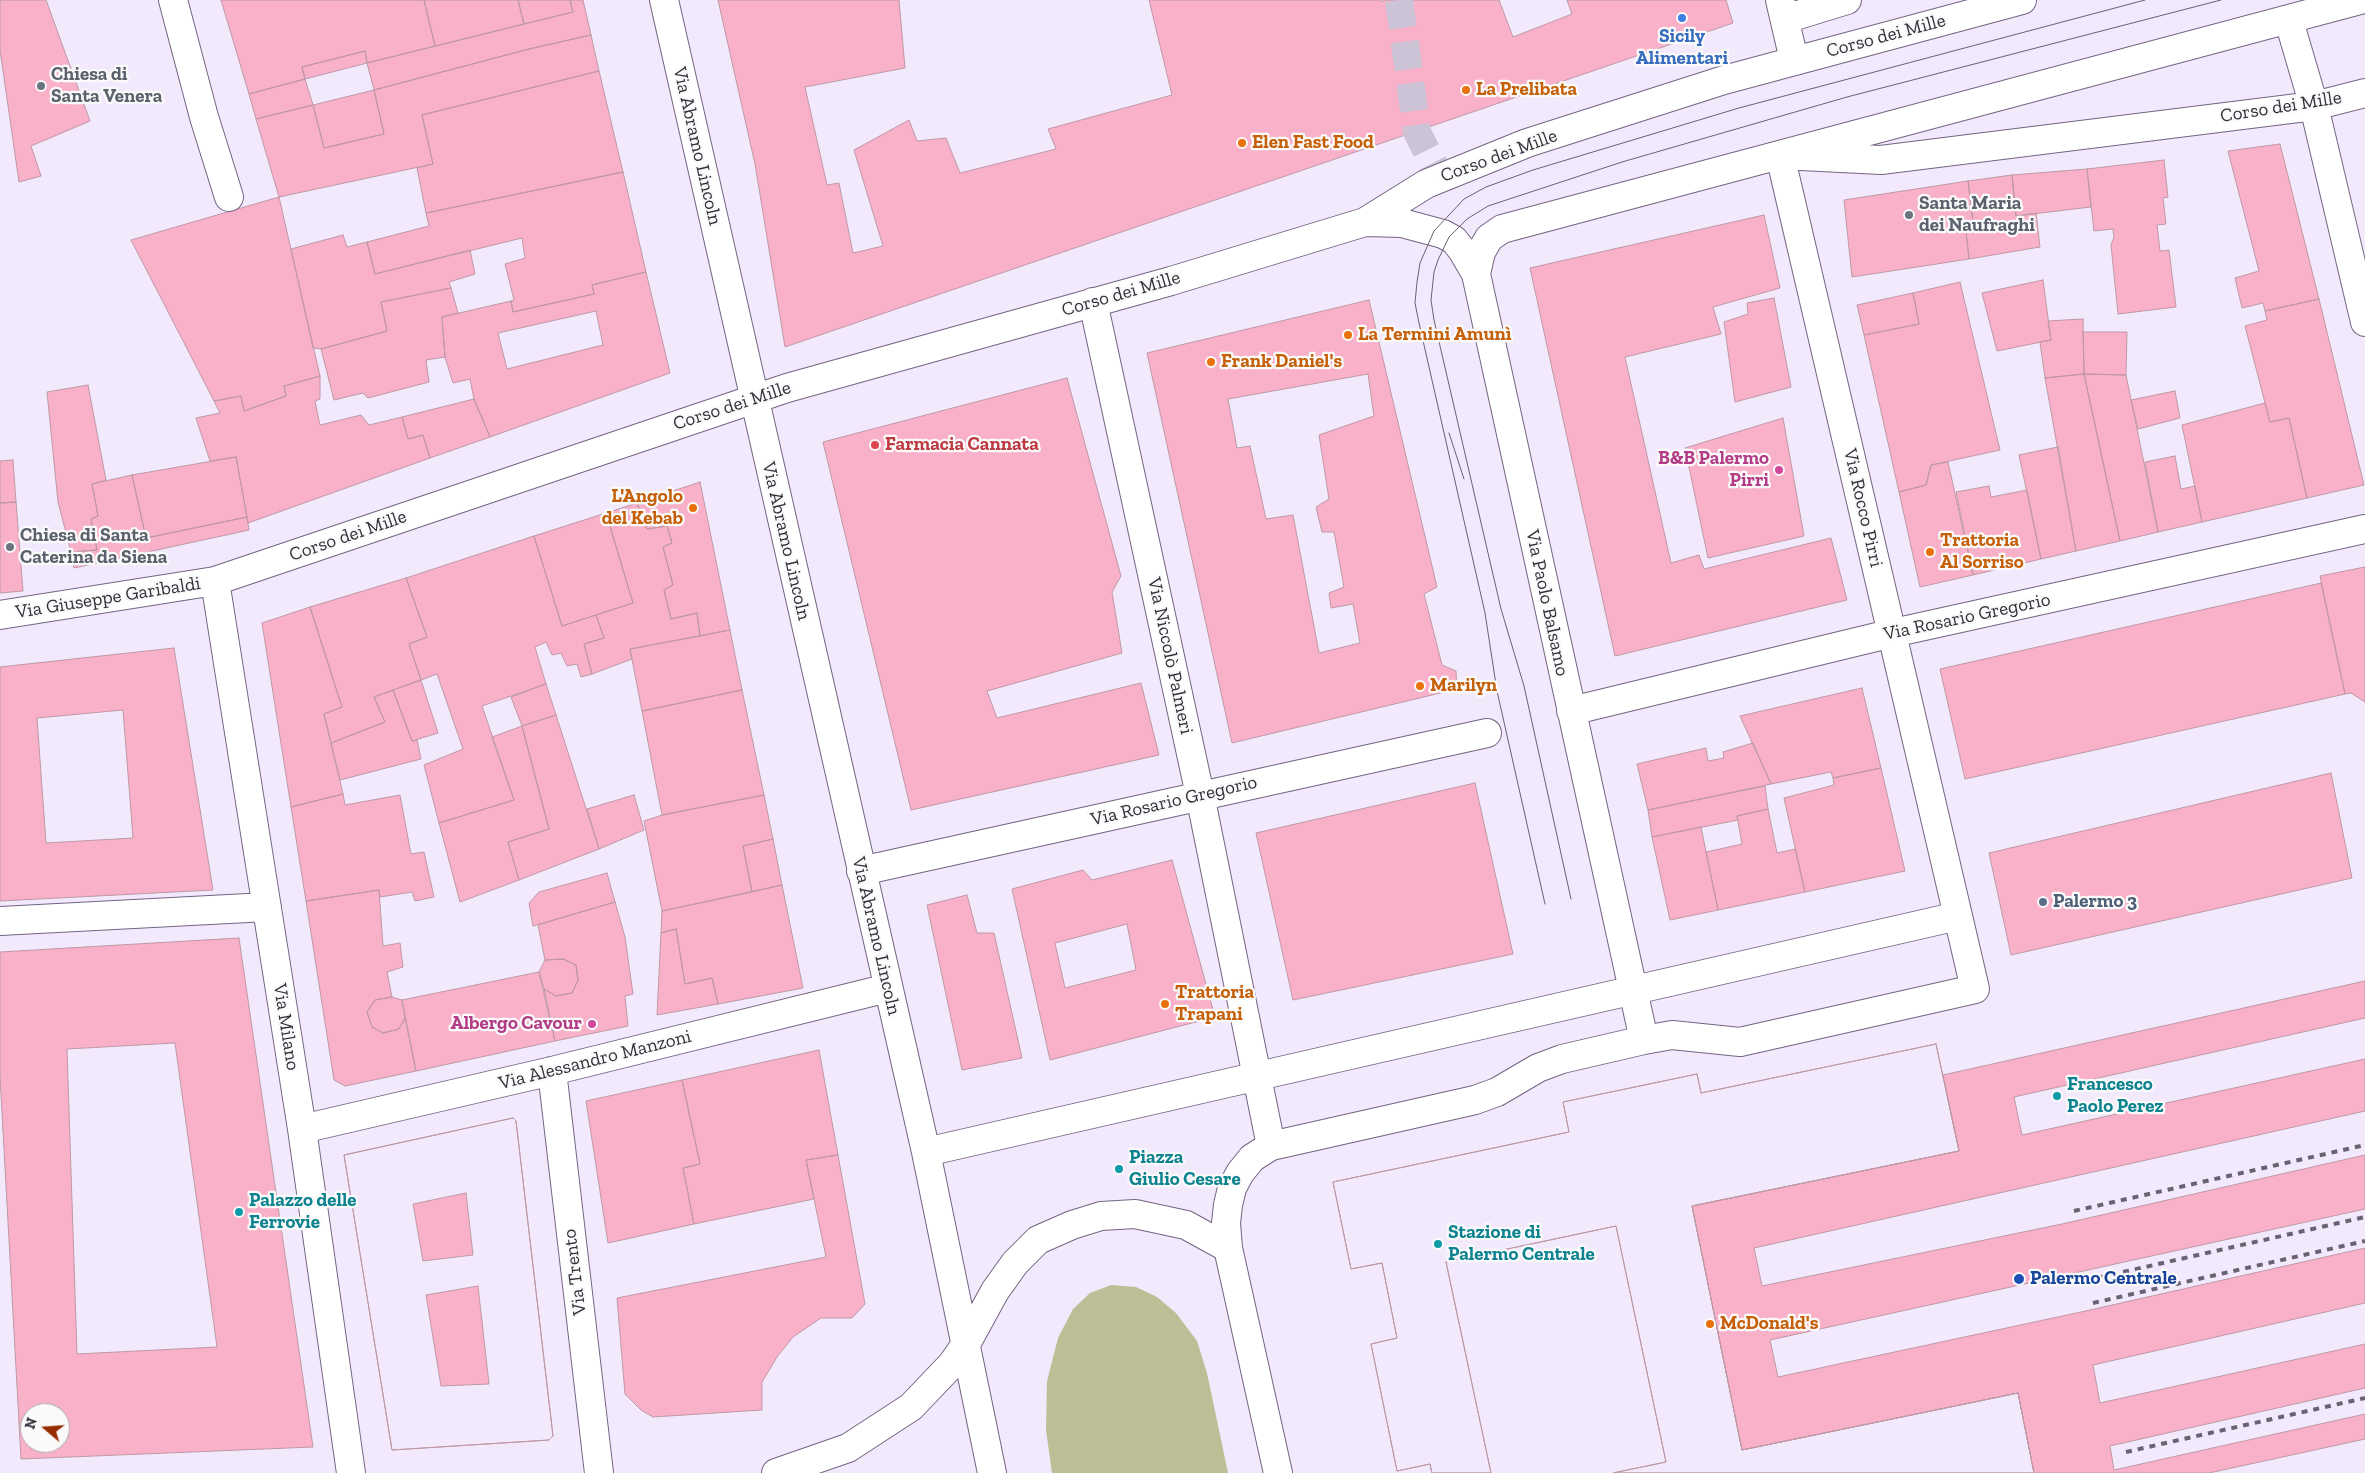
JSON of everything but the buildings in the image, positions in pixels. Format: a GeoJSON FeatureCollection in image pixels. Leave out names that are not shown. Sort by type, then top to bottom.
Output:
{"type":"FeatureCollection","features":[{"type":"Feature","properties":{"kind":"street"},"geometry":{"type":"LineString","coordinates":[[173,0],[204,117],[229,198]]}},
{"type":"Feature","properties":{"kind":"street","name":"Via Abramo Lincoln"},"geometry":{"type":"LineString","coordinates":[[664,0],[926,1152],[992,1473]]}},
{"type":"Feature","properties":{"kind":"street"},"geometry":{"type":"LineString","coordinates":[[1794,60],[1782,10],[1848,0]]}},
{"type":"Feature","properties":{"kind":"street","name":"Corso dei Mille"},"geometry":{"type":"LineString","coordinates":[[216,581],[754,398],[1093,302],[1365,222],[1426,184],[1485,158],[1724,80],[2022,0]]}},
{"type":"Feature","properties":{"kind":"street","name":"Corso dei Mille"},"geometry":{"type":"LineString","coordinates":[[1476,274],[1485,245],[1489,238],[1502,228],[2289,21],[2360,0]]}},
{"type":"Feature","properties":{"kind":"street"},"geometry":{"type":"LineString","coordinates":[[2289,21],[2314,106],[2365,322]]}},
{"type":"Feature","properties":{"kind":"street","name":"Corso dei Mille"},"geometry":{"type":"LineString","coordinates":[[1780,155],[1881,160],[2314,106],[2365,93]]}},
{"type":"Feature","properties":{"kind":"street","name":"Via Rocco Pirri"},"geometry":{"type":"LineString","coordinates":[[1644,1040],[1672,1035],[1740,1042],[1976,989],[1780,155]]}},
{"type":"Feature","properties":{"kind":"street"},"geometry":{"type":"LineString","coordinates":[[1365,222],[1402,223],[1443,234],[1454,240],[1476,274]]}},
{"type":"Feature","properties":{"kind":"street","name":"Via Paolo Balsamo"},"geometry":{"type":"LineString","coordinates":[[1476,274],[1644,1040]]}},
{"type":"Feature","properties":{"kind":"street","name":"Via Niccolò Palmeri"},"geometry":{"type":"LineString","coordinates":[[1093,302],[1200,795],[1272,1146]]}},
{"type":"Feature","properties":{"kind":"street","name":"Via Rosario Gregorio"},"geometry":{"type":"LineString","coordinates":[[1571,711],[1893,633],[2365,530]]}},
{"type":"Feature","properties":{"kind":"street","name":"Via Giuseppe Garibaldi"},"geometry":{"type":"LineString","coordinates":[[0,615],[216,581]]}},
{"type":"Feature","properties":{"kind":"street","name":"Via Milano"},"geometry":{"type":"LineString","coordinates":[[216,581],[302,1129],[351,1473]]}},
{"type":"Feature","properties":{"kind":"street","name":"Via Rosario Gregorio"},"geometry":{"type":"LineString","coordinates":[[861,871],[1487,733]]}},
{"type":"Feature","properties":{"kind":"street"},"geometry":{"type":"LineString","coordinates":[[0,921],[267,907]]}},
{"type":"Feature","properties":{"kind":"street"},"geometry":{"type":"LineString","coordinates":[[926,1152],[1958,916]]}},
{"type":"Feature","properties":{"kind":"street","name":"Via Alessandro Manzoni"},"geometry":{"type":"LineString","coordinates":[[302,1129],[552,1072],[888,988]]}},
{"type":"Feature","properties":{"kind":"street"},"geometry":{"type":"LineString","coordinates":[[1278,1473],[1228,1248],[1226,1223],[1232,1188],[1240,1173],[1252,1158],[1272,1146],[1475,1100],[1497,1092],[1538,1068],[1562,1059],[1644,1040]]}},
{"type":"Feature","properties":{"kind":"street","name":"Via Trento"},"geometry":{"type":"LineString","coordinates":[[552,1072],[598,1473]]}},
{"type":"Feature","properties":{"kind":"street"},"geometry":{"type":"LineString","coordinates":[[776,1473],[848,1448],[912,1407],[952,1364],[966,1344],[995,1291],[1015,1263],[1038,1240],[1072,1225],[1101,1216],[1135,1214],[1186,1225],[1228,1248]]}},
{"type":"Feature","properties":{"kind":"green space"},"geometry":{"type":"Polygon","coordinates":[[[1111,1285],[1136,1287],[1157,1297],[1176,1313],[1197,1341],[1207,1373],[1228,1473],[1052,1473],[1046,1430],[1047,1381],[1058,1338],[1073,1309],[1090,1293],[1111,1285]]]}},
{"type":"Feature","properties":{"kind":"tunnel"},"geometry":{"type":"LineString","coordinates":[[1399,0],[1417,132],[1440,177]]}},
{"type":"Feature","properties":{"kind":"tram line"},"geometry":{"type":"LineString","coordinates":[[1545,904],[1497,691],[1485,613],[1415,303],[1420,263],[1434,231],[1464,199],[1486,187],[1533,170],[1739,108],[2145,0]]}},
{"type":"Feature","properties":{"kind":"tram line"},"geometry":{"type":"LineString","coordinates":[[1571,899],[1524,686],[1501,609],[1434,320],[1431,300],[1434,272],[1449,237],[1467,219],[1488,206],[1622,162],[1847,97],[2221,0]]}},
{"type":"Feature","properties":{"kind":"tram line"},"geometry":{"type":"LineString","coordinates":[[1449,433],[1464,479]]}},
{"type":"Feature","properties":{"kind":"railway"},"geometry":{"type":"LineString","coordinates":[[2074,1211],[2365,1145]]}},
{"type":"Feature","properties":{"kind":"railway"},"geometry":{"type":"LineString","coordinates":[[2088,1280],[2365,1217]]}},
{"type":"Feature","properties":{"kind":"railway"},"geometry":{"type":"LineString","coordinates":[[2093,1303],[2365,1241]]}},
{"type":"Feature","properties":{"kind":"railway"},"geometry":{"type":"LineString","coordinates":[[2126,1452],[2365,1398]]}},
{"type":"Feature","properties":{"kind":"place","name":"Sicily Alimentari"},"geometry":{"type":"Point","coordinates":[1682,18]}},
{"type":"Feature","properties":{"kind":"place","name":"Chiesa di Santa Venera"},"geometry":{"type":"Point","coordinates":[41,86]}},
{"type":"Feature","properties":{"kind":"place","name":"La Prelibata"},"geometry":{"type":"Point","coordinates":[1466,90]}},
{"type":"Feature","properties":{"kind":"place","name":"Elen Fast Food"},"geometry":{"type":"Point","coordinates":[1242,143]}},
{"type":"Feature","properties":{"kind":"place","name":"Santa Maria dei Naufraghi"},"geometry":{"type":"Point","coordinates":[1909,215]}},
{"type":"Feature","properties":{"kind":"place","name":"La Termini Amunì"},"geometry":{"type":"Point","coordinates":[1348,335]}},
{"type":"Feature","properties":{"kind":"place","name":"Frank Daniel's"},"geometry":{"type":"Point","coordinates":[1211,362]}},
{"type":"Feature","properties":{"kind":"place","name":"Farmacia Cannata"},"geometry":{"type":"Point","coordinates":[875,445]}},
{"type":"Feature","properties":{"kind":"place","name":"B&B Palermo Pirri"},"geometry":{"type":"Point","coordinates":[1779,470]}},
{"type":"Feature","properties":{"kind":"place","name":"L'Angolo del Kebab"},"geometry":{"type":"Point","coordinates":[693,508]}},
{"type":"Feature","properties":{"kind":"place","name":"Chiesa di Santa Caterina da Siena"},"geometry":{"type":"Point","coordinates":[10,547]}},
{"type":"Feature","properties":{"kind":"place","name":"Trattoria Al Sorriso"},"geometry":{"type":"Point","coordinates":[1930,552]}},
{"type":"Feature","properties":{"kind":"place","name":"Marilyn"},"geometry":{"type":"Point","coordinates":[1420,686]}},
{"type":"Feature","properties":{"kind":"place","name":"Palermo 3"},"geometry":{"type":"Point","coordinates":[2043,902]}},
{"type":"Feature","properties":{"kind":"place","name":"Trattoria Trapani"},"geometry":{"type":"Point","coordinates":[1165,1004]}},
{"type":"Feature","properties":{"kind":"place","name":"Albergo Cavour"},"geometry":{"type":"Point","coordinates":[592,1024]}},
{"type":"Feature","properties":{"kind":"place","name":"Francesco Paolo Perez"},"geometry":{"type":"Point","coordinates":[2057,1096]}},
{"type":"Feature","properties":{"kind":"place","name":"Piazza Giulio Cesare"},"geometry":{"type":"Point","coordinates":[1119,1169]}},
{"type":"Feature","properties":{"kind":"place","name":"Palazzo delle Ferrovie"},"geometry":{"type":"Point","coordinates":[239,1212]}},
{"type":"Feature","properties":{"kind":"place","name":"Stazione di Palermo Centrale"},"geometry":{"type":"Point","coordinates":[1438,1244]}},
{"type":"Feature","properties":{"kind":"place","name":"Palermo Centrale"},"geometry":{"type":"Point","coordinates":[2019,1279]}},
{"type":"Feature","properties":{"kind":"place","name":"McDonald's"},"geometry":{"type":"Point","coordinates":[1710,1324]}}]}
